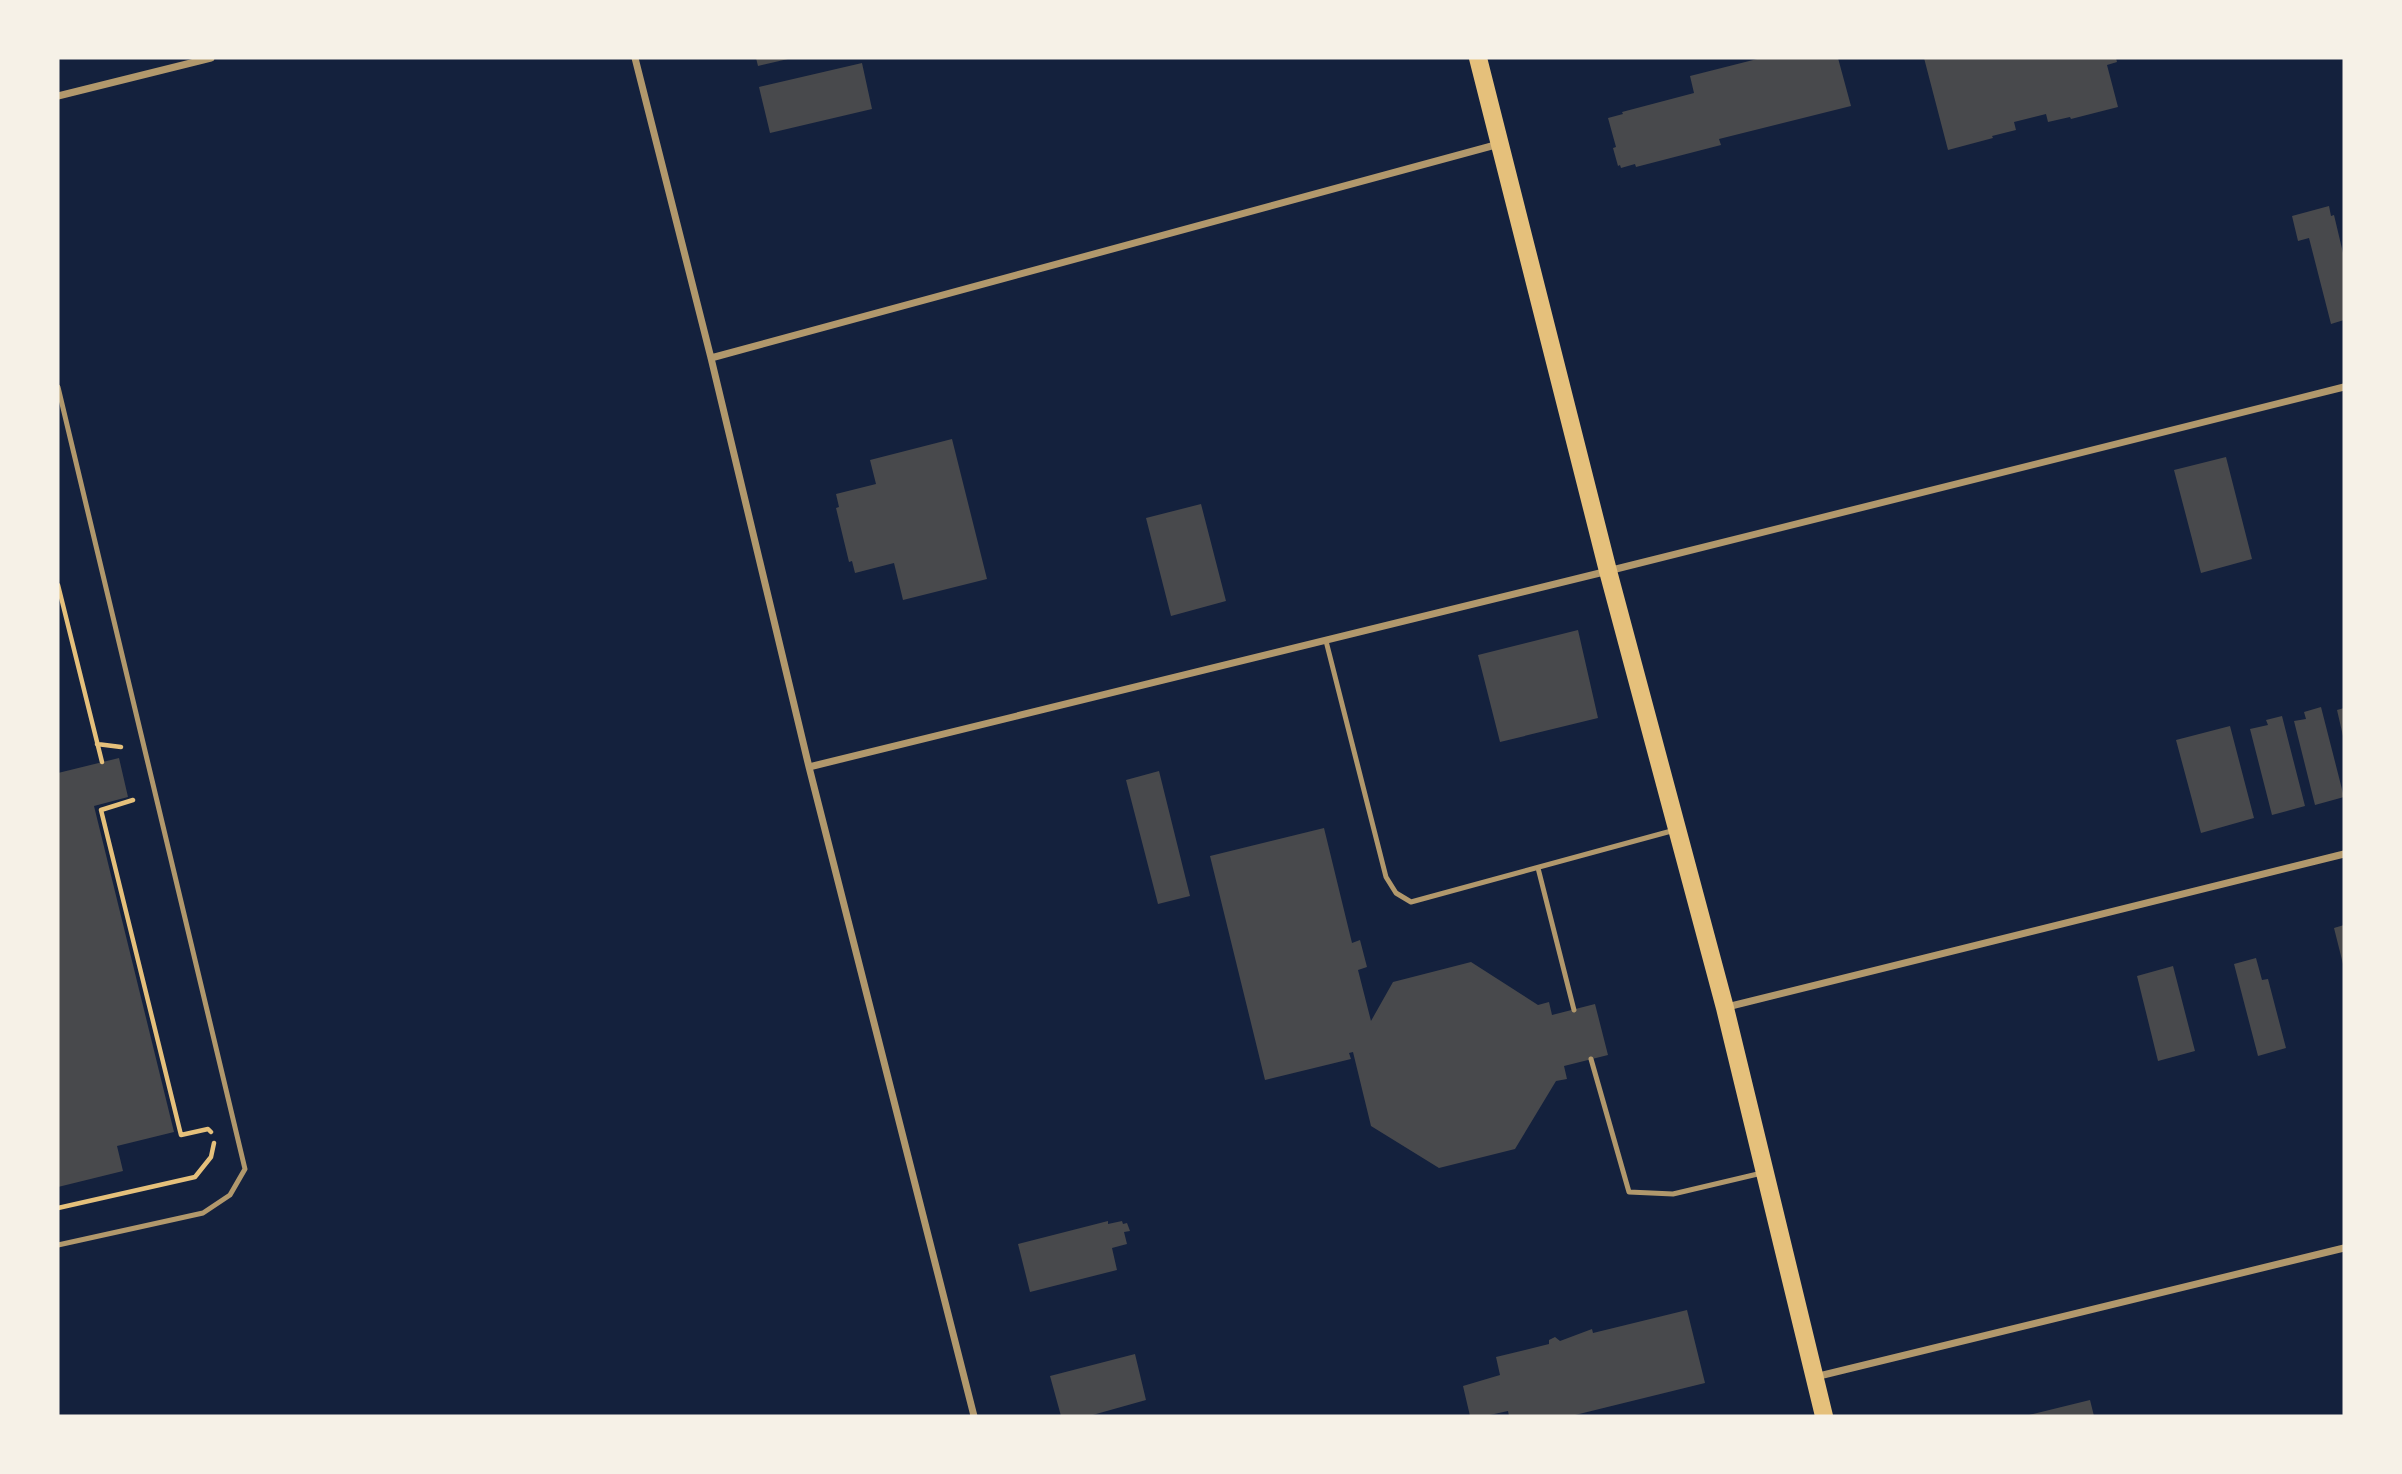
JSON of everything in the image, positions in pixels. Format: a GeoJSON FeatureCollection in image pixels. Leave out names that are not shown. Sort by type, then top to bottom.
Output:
{"type":"FeatureCollection","features":[{"type":"Feature","properties":{"kind":"main road"},"geometry":{"type":"LineString","coordinates":[[1478,58],[1608,571],[1726,1007],[1824,1416]]}},
{"type":"Feature","properties":{"kind":"street"},"geometry":{"type":"LineString","coordinates":[[58,96],[211,58]]}},
{"type":"Feature","properties":{"kind":"street"},"geometry":{"type":"LineString","coordinates":[[635,58],[711,358],[809,767],[974,1416]]}},
{"type":"Feature","properties":{"kind":"street"},"geometry":{"type":"LineString","coordinates":[[711,358],[1500,144]]}},
{"type":"Feature","properties":{"kind":"street"},"geometry":{"type":"LineString","coordinates":[[809,767],[2344,387]]}},
{"type":"Feature","properties":{"kind":"street"},"geometry":{"type":"LineString","coordinates":[[1726,1007],[2344,854]]}},
{"type":"Feature","properties":{"kind":"street"},"geometry":{"type":"LineString","coordinates":[[1815,1377],[2344,1248]]}},
{"type":"Feature","properties":{"kind":"lane"},"geometry":{"type":"LineString","coordinates":[[58,387],[245,1169],[230,1195],[203,1213],[58,1245]]}},
{"type":"Feature","properties":{"kind":"lane"},"geometry":{"type":"LineString","coordinates":[[1326,641],[1386,877],[1396,893],[1411,902],[1678,830]]}},
{"type":"Feature","properties":{"kind":"lane"},"geometry":{"type":"LineString","coordinates":[[1538,868],[1574,1010]]}},
{"type":"Feature","properties":{"kind":"lane"},"geometry":{"type":"LineString","coordinates":[[1591,1059],[1629,1192],[1674,1194],[1765,1172]]}},
{"type":"Feature","properties":{"kind":"path"},"geometry":{"type":"LineString","coordinates":[[58,585],[102,762]]}},
{"type":"Feature","properties":{"kind":"path"},"geometry":{"type":"LineString","coordinates":[[97,744],[121,747],[125,760]]}},
{"type":"Feature","properties":{"kind":"path"},"geometry":{"type":"LineString","coordinates":[[58,1208],[195,1177],[212,1157],[215,1136],[208,1129],[181,1135],[101,810],[135,799]]}},
{"type":"Feature","properties":{"kind":"building"},"geometry":{"type":"Polygon","coordinates":[[[756,58],[788,58],[788,59],[758,66],[756,58]]]}},
{"type":"Feature","properties":{"kind":"building"},"geometry":{"type":"Polygon","coordinates":[[[1761,58],[1838,58],[1851,106],[1719,139],[1721,145],[1636,167],[1635,164],[1621,168],[1618,166],[1608,118],[1694,93],[1690,76],[1761,58]]]}},
{"type":"Feature","properties":{"kind":"building"},"geometry":{"type":"Polygon","coordinates":[[[1924,58],[2116,58],[2117,62],[2107,65],[2118,107],[2071,119],[2070,117],[2048,122],[2046,114],[2014,122],[2016,130],[1948,150],[1924,58]]]}},
{"type":"Feature","properties":{"kind":"building"},"geometry":{"type":"Polygon","coordinates":[[[862,63],[872,109],[770,133],[759,87],[862,63]]]}},
{"type":"Feature","properties":{"kind":"building"},"geometry":{"type":"Polygon","coordinates":[[[2329,206],[2331,216],[2334,215],[2344,257],[2344,320],[2331,324],[2309,238],[2298,241],[2292,216],[2329,206]]]}},
{"type":"Feature","properties":{"kind":"building"},"geometry":{"type":"Polygon","coordinates":[[[952,439],[987,579],[903,600],[894,563],[855,573],[852,561],[849,562],[836,508],[839,507],[836,494],[876,484],[870,460],[952,439]]]}},
{"type":"Feature","properties":{"kind":"building"},"geometry":{"type":"Polygon","coordinates":[[[2226,457],[2252,559],[2201,573],[2174,470],[2226,457]]]}},
{"type":"Feature","properties":{"kind":"building"},"geometry":{"type":"Polygon","coordinates":[[[1201,504],[1226,601],[1171,616],[1146,518],[1201,504]]]}},
{"type":"Feature","properties":{"kind":"building"},"geometry":{"type":"Polygon","coordinates":[[[1578,630],[1598,718],[1500,742],[1478,655],[1578,630]]]}},
{"type":"Feature","properties":{"kind":"building"},"geometry":{"type":"Polygon","coordinates":[[[2321,707],[2344,797],[2315,805],[2294,721],[2306,719],[2304,712],[2321,707]]]}},
{"type":"Feature","properties":{"kind":"building"},"geometry":{"type":"Polygon","coordinates":[[[2344,708],[2344,736],[2343,736],[2337,710],[2344,708]]]}},
{"type":"Feature","properties":{"kind":"building"},"geometry":{"type":"Polygon","coordinates":[[[2282,716],[2305,806],[2272,815],[2250,729],[2268,725],[2266,720],[2282,716]]]}},
{"type":"Feature","properties":{"kind":"building"},"geometry":{"type":"Polygon","coordinates":[[[2230,726],[2254,818],[2201,833],[2176,740],[2230,726]]]}},
{"type":"Feature","properties":{"kind":"building"},"geometry":{"type":"Polygon","coordinates":[[[119,758],[128,797],[94,806],[174,1132],[117,1146],[123,1171],[58,1187],[58,773],[119,758]]]}},
{"type":"Feature","properties":{"kind":"building"},"geometry":{"type":"Polygon","coordinates":[[[1159,771],[1190,896],[1158,904],[1126,780],[1159,771]]]}},
{"type":"Feature","properties":{"kind":"building"},"geometry":{"type":"Polygon","coordinates":[[[1324,828],[1352,943],[1360,940],[1367,967],[1358,970],[1371,1021],[1393,982],[1471,962],[1538,1005],[1549,1002],[1552,1015],[1595,1004],[1608,1055],[1564,1066],[1567,1079],[1556,1081],[1515,1149],[1439,1168],[1371,1126],[1353,1052],[1349,1053],[1351,1059],[1265,1080],[1210,856],[1324,828]]]}},
{"type":"Feature","properties":{"kind":"building"},"geometry":{"type":"Polygon","coordinates":[[[2344,925],[2344,964],[2343,964],[2334,928],[2344,925]]]}},
{"type":"Feature","properties":{"kind":"building"},"geometry":{"type":"Polygon","coordinates":[[[2256,958],[2262,980],[2268,979],[2286,1048],[2258,1056],[2234,964],[2256,958]]]}},
{"type":"Feature","properties":{"kind":"building"},"geometry":{"type":"Polygon","coordinates":[[[2173,966],[2195,1051],[2158,1061],[2137,976],[2173,966]]]}},
{"type":"Feature","properties":{"kind":"building"},"geometry":{"type":"Polygon","coordinates":[[[1108,1221],[1108,1224],[1122,1221],[1123,1224],[1127,1223],[1130,1231],[1124,1232],[1127,1244],[1112,1248],[1117,1270],[1030,1292],[1018,1244],[1108,1221]]]}},
{"type":"Feature","properties":{"kind":"building"},"geometry":{"type":"Polygon","coordinates":[[[1687,1310],[1705,1383],[1571,1416],[1509,1416],[1508,1411],[1470,1416],[1463,1386],[1500,1375],[1496,1357],[1549,1344],[1549,1340],[1555,1337],[1560,1341],[1592,1329],[1593,1333],[1687,1310]]]}},
{"type":"Feature","properties":{"kind":"building"},"geometry":{"type":"Polygon","coordinates":[[[1135,1354],[1146,1400],[1089,1416],[1061,1416],[1050,1376],[1135,1354]]]}},
{"type":"Feature","properties":{"kind":"building"},"geometry":{"type":"Polygon","coordinates":[[[2090,1400],[2094,1416],[2029,1416],[2029,1415],[2090,1400]]]}}]}
